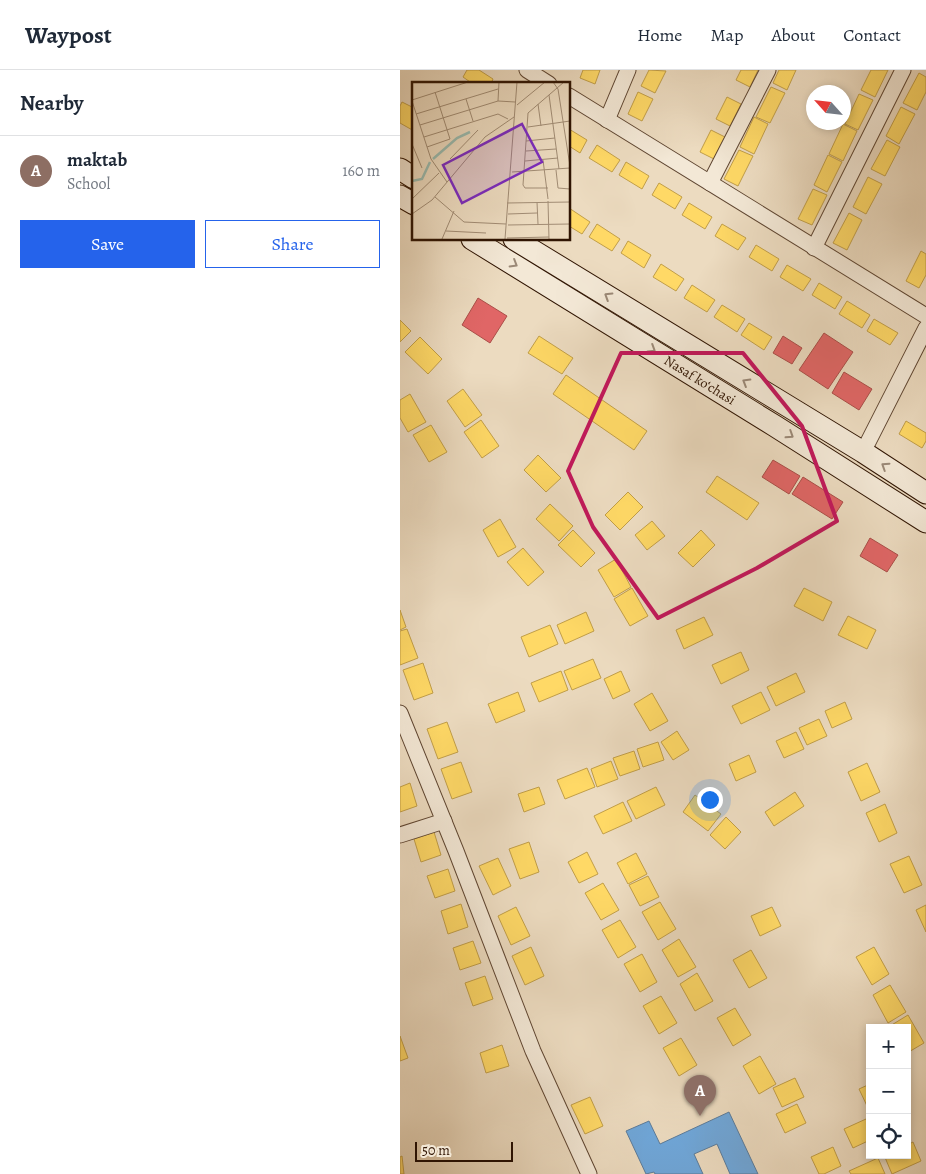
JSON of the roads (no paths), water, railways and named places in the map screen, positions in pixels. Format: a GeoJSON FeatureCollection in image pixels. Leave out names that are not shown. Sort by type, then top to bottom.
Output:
{"type":"FeatureCollection","features":[{"type":"Feature","properties":{"kind":"main road"},"geometry":{"type":"LineString","coordinates":[[400,170],[412,177]]}},
{"type":"Feature","properties":{"kind":"main road"},"geometry":{"type":"LineString","coordinates":[[400,196],[412,203]]}},
{"type":"Feature","properties":{"kind":"main road","name":"Nasaf ko‘chasi"},"geometry":{"type":"LineString","coordinates":[[474,240],[759,416],[926,522]]}},
{"type":"Feature","properties":{"kind":"main road","name":"Nasaf ko‘chasi"},"geometry":{"type":"LineString","coordinates":[[516,240],[863,452],[926,493]]}},
{"type":"Feature","properties":{"kind":"street"},"geometry":{"type":"LineString","coordinates":[[527,70],[546,82]]}},
{"type":"Feature","properties":{"kind":"street"},"geometry":{"type":"LineString","coordinates":[[606,120],[628,70]]}},
{"type":"Feature","properties":{"kind":"street"},"geometry":{"type":"LineString","coordinates":[[710,183],[768,70]]}},
{"type":"Feature","properties":{"kind":"street"},"geometry":{"type":"LineString","coordinates":[[814,248],[903,70]]}},
{"type":"Feature","properties":{"kind":"street"},"geometry":{"type":"LineString","coordinates":[[570,97],[926,316]]}},
{"type":"Feature","properties":{"kind":"street"},"geometry":{"type":"LineString","coordinates":[[863,452],[926,328]]}},
{"type":"Feature","properties":{"kind":"street"},"geometry":{"type":"LineString","coordinates":[[400,713],[534,1050],[589,1174]]}},
{"type":"Feature","properties":{"kind":"street"},"geometry":{"type":"LineString","coordinates":[[400,835],[444,821]]}},
{"type":"Feature","properties":{"kind":"place","name":"maktab"},"geometry":{"type":"Point","coordinates":[700,1116]}}]}
